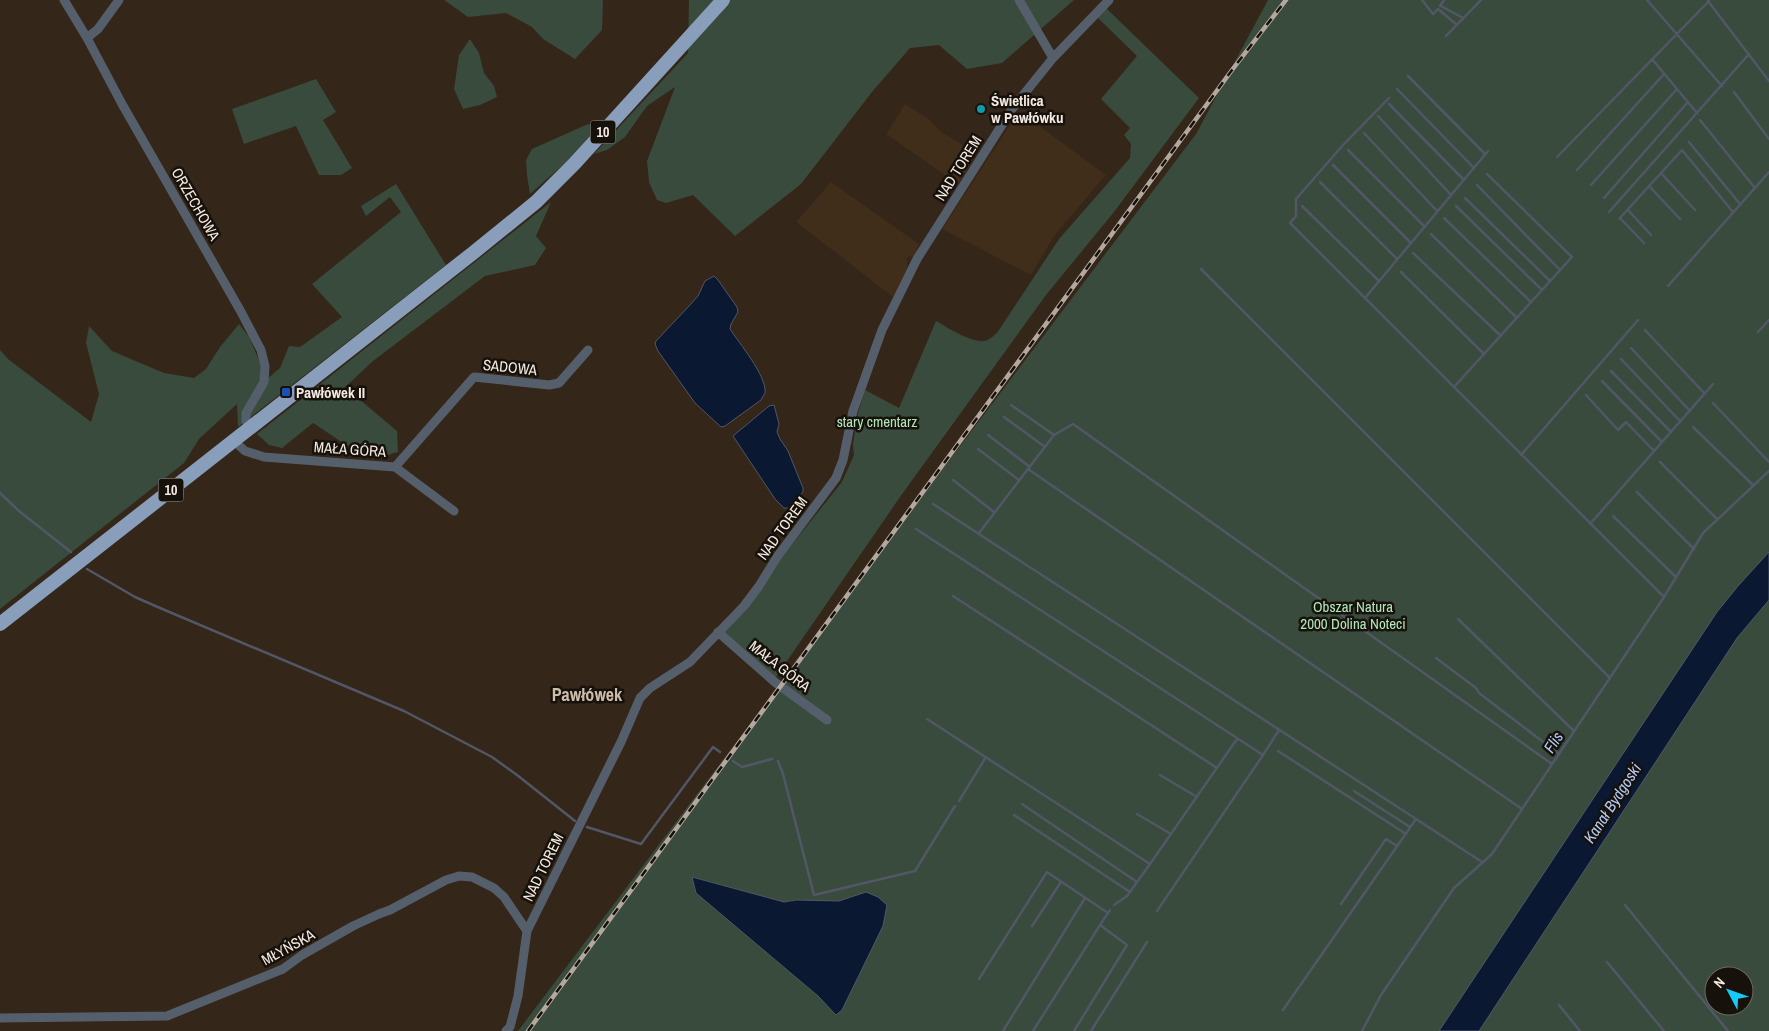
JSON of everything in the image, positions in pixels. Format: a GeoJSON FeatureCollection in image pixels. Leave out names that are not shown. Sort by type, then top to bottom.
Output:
{"type":"FeatureCollection","features":[{"type":"Feature","properties":{"kind":"highway","name":"10"},"geometry":{"type":"LineString","coordinates":[[0,624],[474,253],[536,202],[576,163],[723,0]]}},
{"type":"Feature","properties":{"kind":"street","name":"ORZECHOWA"},"geometry":{"type":"LineString","coordinates":[[64,0],[261,350],[265,366],[264,382],[246,413],[246,421],[250,427]]}},
{"type":"Feature","properties":{"kind":"street"},"geometry":{"type":"LineString","coordinates":[[87,38],[98,29],[119,0]]}},
{"type":"Feature","properties":{"kind":"street"},"geometry":{"type":"LineString","coordinates":[[1019,0],[1053,58]]}},
{"type":"Feature","properties":{"kind":"street","name":"NAD TOREM"},"geometry":{"type":"LineString","coordinates":[[506,1031],[510,1026],[518,996],[527,932],[640,698],[650,688],[690,662],[744,606],[777,557],[836,478],[844,460],[853,411],[882,330],[917,259],[1012,109],[1053,58],[1109,0]]}},
{"type":"Feature","properties":{"kind":"street","name":"SADOWA"},"geometry":{"type":"LineString","coordinates":[[396,467],[474,377],[549,385],[559,383],[588,350]]}},
{"type":"Feature","properties":{"kind":"street","name":"MAŁA GÓRA"},"geometry":{"type":"LineString","coordinates":[[234,441],[245,452],[264,457],[396,467],[454,511]]}},
{"type":"Feature","properties":{"kind":"street","name":"MAŁA GÓRA"},"geometry":{"type":"LineString","coordinates":[[718,632],[776,683],[827,720]]}},
{"type":"Feature","properties":{"kind":"street","name":"MŁYŃSKA"},"geometry":{"type":"LineString","coordinates":[[0,1018],[167,1016],[283,969],[302,955],[353,926],[390,910],[446,880],[459,876],[472,877],[494,888],[504,897],[527,932]]}},
{"type":"Feature","properties":{"kind":"shaded area"},"geometry":{"type":"Polygon","coordinates":[[[905,104],[930,120],[940,131],[977,154],[958,184],[886,134],[905,104]]]}},
{"type":"Feature","properties":{"kind":"shaded area"},"geometry":{"type":"Polygon","coordinates":[[[1019,111],[1106,175],[1054,236],[1031,275],[942,229],[1019,111]]]}},
{"type":"Feature","properties":{"kind":"shaded area"},"geometry":{"type":"Polygon","coordinates":[[[831,182],[919,244],[915,256],[907,257],[907,269],[893,297],[796,222],[831,182]]]}},
{"type":"Feature","properties":{"kind":"green space"},"geometry":{"type":"Polygon","coordinates":[[[444,0],[603,0],[602,30],[575,59],[543,39],[532,27],[506,13],[468,17],[444,0]]]}},
{"type":"Feature","properties":{"kind":"green space"},"geometry":{"type":"Polygon","coordinates":[[[689,0],[1074,0],[1002,63],[967,69],[939,45],[910,48],[872,92],[801,184],[735,236],[693,195],[666,203],[657,200],[649,182],[647,161],[675,87],[647,106],[625,137],[607,150],[594,154],[688,53],[689,0]]]}},
{"type":"Feature","properties":{"kind":"green space","name":"Obszar Natura 2000 Dolina Noteci"},"geometry":{"type":"Polygon","coordinates":[[[1268,0],[1769,0],[1769,1031],[518,1031],[1196,134],[1268,0]]]}},
{"type":"Feature","properties":{"kind":"green space","name":"stary cmentarz"},"geometry":{"type":"Polygon","coordinates":[[[1106,8],[1199,98],[1114,212],[1046,295],[900,497],[776,677],[723,631],[842,482],[854,455],[853,444],[858,413],[865,390],[899,408],[936,321],[976,340],[988,339],[997,333],[1059,239],[1130,158],[1131,144],[1124,135],[1130,128],[1101,99],[1137,56],[1097,17],[1106,8]]]}},
{"type":"Feature","properties":{"kind":"green space"},"geometry":{"type":"Polygon","coordinates":[[[470,39],[479,53],[484,73],[494,86],[497,97],[480,105],[463,109],[454,89],[459,55],[470,39]]]}},
{"type":"Feature","properties":{"kind":"green space"},"geometry":{"type":"Polygon","coordinates":[[[316,79],[336,112],[323,120],[352,168],[341,175],[319,175],[296,126],[244,144],[232,109],[316,79]]]}},
{"type":"Feature","properties":{"kind":"green space"},"geometry":{"type":"Polygon","coordinates":[[[588,124],[597,127],[573,156],[530,194],[526,160],[532,149],[588,124]]]}},
{"type":"Feature","properties":{"kind":"green space"},"geometry":{"type":"Polygon","coordinates":[[[396,184],[446,265],[238,427],[237,404],[199,439],[184,463],[0,609],[0,350],[8,359],[91,422],[99,394],[86,343],[89,326],[112,351],[164,373],[194,378],[206,369],[220,347],[239,324],[249,337],[261,365],[260,385],[280,368],[289,346],[300,347],[342,317],[312,284],[401,212],[390,197],[366,216],[361,206],[396,184]]]}},
{"type":"Feature","properties":{"kind":"green space"},"geometry":{"type":"Polygon","coordinates":[[[551,202],[536,236],[546,248],[535,265],[485,276],[373,361],[341,391],[347,389],[397,431],[398,452],[386,456],[363,453],[313,423],[282,448],[269,445],[257,434],[551,202]]]}},
{"type":"Feature","properties":{"kind":"water"},"geometry":{"type":"Polygon","coordinates":[[[714,276],[737,307],[738,312],[730,329],[762,378],[765,393],[761,400],[721,427],[695,403],[655,344],[698,296],[705,281],[714,276]]]}},
{"type":"Feature","properties":{"kind":"water"},"geometry":{"type":"Polygon","coordinates":[[[774,405],[779,424],[777,432],[788,451],[803,488],[803,492],[788,508],[784,508],[775,499],[733,436],[769,406],[774,405]]]}},
{"type":"Feature","properties":{"kind":"water","name":"Kanał Bydgoski"},"geometry":{"type":"Polygon","coordinates":[[[1769,552],[1769,600],[1737,638],[1479,1031],[1439,1031],[1717,612],[1769,552]]]}},
{"type":"Feature","properties":{"kind":"water"},"geometry":{"type":"Polygon","coordinates":[[[692,877],[784,902],[796,900],[839,901],[866,892],[878,897],[887,905],[883,926],[842,1010],[836,1015],[818,996],[696,893],[692,877]]]}},
{"type":"Feature","properties":{"kind":"waterway"},"geometry":{"type":"LineString","coordinates":[[1422,0],[1433,14],[1438,9],[1457,25]]}},
{"type":"Feature","properties":{"kind":"waterway"},"geometry":{"type":"LineString","coordinates":[[1440,6],[1444,0]]}},
{"type":"Feature","properties":{"kind":"waterway"},"geometry":{"type":"LineString","coordinates":[[1446,36],[1481,0]]}},
{"type":"Feature","properties":{"kind":"waterway"},"geometry":{"type":"LineString","coordinates":[[1647,0],[1722,86]]}},
{"type":"Feature","properties":{"kind":"waterway"},"geometry":{"type":"LineString","coordinates":[[1708,1],[1769,81]]}},
{"type":"Feature","properties":{"kind":"waterway"},"geometry":{"type":"LineString","coordinates":[[1557,157],[1709,1]]}},
{"type":"Feature","properties":{"kind":"waterway"},"geometry":{"type":"LineString","coordinates":[[1441,6],[1463,18]]}},
{"type":"Feature","properties":{"kind":"waterway"},"geometry":{"type":"LineString","coordinates":[[1609,212],[1749,54]]}},
{"type":"Feature","properties":{"kind":"waterway"},"geometry":{"type":"LineString","coordinates":[[1652,59],[1697,113]]}},
{"type":"Feature","properties":{"kind":"waterway"},"geometry":{"type":"LineString","coordinates":[[1577,170],[1664,74]]}},
{"type":"Feature","properties":{"kind":"waterway"},"geometry":{"type":"LineString","coordinates":[[1408,76],[1485,154]]}},
{"type":"Feature","properties":{"kind":"waterway"},"geometry":{"type":"LineString","coordinates":[[1397,89],[1474,168]]}},
{"type":"Feature","properties":{"kind":"waterway"},"geometry":{"type":"LineString","coordinates":[[1591,185],[1677,89]]}},
{"type":"Feature","properties":{"kind":"waterway"},"geometry":{"type":"LineString","coordinates":[[1734,92],[1769,139]]}},
{"type":"Feature","properties":{"kind":"waterway"},"geometry":{"type":"LineString","coordinates":[[1389,98],[1343,145],[1296,199],[1296,216],[1290,223],[1664,597]]}},
{"type":"Feature","properties":{"kind":"waterway"},"geometry":{"type":"LineString","coordinates":[[1604,198],[1688,102]]}},
{"type":"Feature","properties":{"kind":"waterway"},"geometry":{"type":"LineString","coordinates":[[1389,104],[1463,179]]}},
{"type":"Feature","properties":{"kind":"waterway"},"geometry":{"type":"LineString","coordinates":[[1378,116],[1451,195]]}},
{"type":"Feature","properties":{"kind":"waterway"},"geometry":{"type":"LineString","coordinates":[[1700,120],[1755,188]]}},
{"type":"Feature","properties":{"kind":"waterway"},"geometry":{"type":"LineString","coordinates":[[1364,133],[1437,211]]}},
{"type":"Feature","properties":{"kind":"waterway"},"geometry":{"type":"LineString","coordinates":[[1689,142],[1740,204]]}},
{"type":"Feature","properties":{"kind":"waterway"},"geometry":{"type":"LineString","coordinates":[[1348,150],[1425,227]]}},
{"type":"Feature","properties":{"kind":"waterway"},"geometry":{"type":"LineString","coordinates":[[1619,219],[1682,150],[1733,212]]}},
{"type":"Feature","properties":{"kind":"waterway"},"geometry":{"type":"LineString","coordinates":[[1365,298],[1488,151]]}},
{"type":"Feature","properties":{"kind":"waterway"},"geometry":{"type":"LineString","coordinates":[[1333,165],[1411,243]]}},
{"type":"Feature","properties":{"kind":"waterway"},"geometry":{"type":"LineString","coordinates":[[1668,286],[1769,172]]}},
{"type":"Feature","properties":{"kind":"waterway"},"geometry":{"type":"LineString","coordinates":[[1661,173],[1695,210]]}},
{"type":"Feature","properties":{"kind":"waterway"},"geometry":{"type":"LineString","coordinates":[[1454,387],[1572,257],[1487,174]]}},
{"type":"Feature","properties":{"kind":"waterway"},"geometry":{"type":"LineString","coordinates":[[1320,182],[1397,259]]}},
{"type":"Feature","properties":{"kind":"waterway"},"geometry":{"type":"LineString","coordinates":[[1477,185],[1560,270]]}},
{"type":"Feature","properties":{"kind":"waterway"},"geometry":{"type":"LineString","coordinates":[[1649,186],[1680,219]]}},
{"type":"Feature","properties":{"kind":"waterway"},"geometry":{"type":"LineString","coordinates":[[1465,198],[1550,281]]}},
{"type":"Feature","properties":{"kind":"waterway"},"geometry":{"type":"LineString","coordinates":[[1302,206],[1379,281]]}},
{"type":"Feature","properties":{"kind":"waterway"},"geometry":{"type":"LineString","coordinates":[[1456,206],[1542,290]]}},
{"type":"Feature","properties":{"kind":"waterway"},"geometry":{"type":"LineString","coordinates":[[1628,210],[1651,235]]}},
{"type":"Feature","properties":{"kind":"waterway"},"geometry":{"type":"LineString","coordinates":[[1444,218],[1531,302]]}},
{"type":"Feature","properties":{"kind":"waterway"},"geometry":{"type":"LineString","coordinates":[[1620,218],[1644,243]]}},
{"type":"Feature","properties":{"kind":"waterway"},"geometry":{"type":"LineString","coordinates":[[1431,234],[1517,318]]}},
{"type":"Feature","properties":{"kind":"waterway"},"geometry":{"type":"LineString","coordinates":[[1413,253],[1501,336]]}},
{"type":"Feature","properties":{"kind":"waterway"},"geometry":{"type":"LineString","coordinates":[[1201,269],[1610,678]]}},
{"type":"Feature","properties":{"kind":"waterway"},"geometry":{"type":"LineString","coordinates":[[1401,272],[1484,354]]}},
{"type":"Feature","properties":{"kind":"waterway"},"geometry":{"type":"LineString","coordinates":[[1521,455],[1638,320]]}},
{"type":"Feature","properties":{"kind":"waterway"},"geometry":{"type":"LineString","coordinates":[[1758,332],[1769,320]]}},
{"type":"Feature","properties":{"kind":"waterway"},"geometry":{"type":"LineString","coordinates":[[1645,330],[1705,394]]}},
{"type":"Feature","properties":{"kind":"waterway"},"geometry":{"type":"LineString","coordinates":[[1631,348],[1690,411]]}},
{"type":"Feature","properties":{"kind":"waterway"},"geometry":{"type":"LineString","coordinates":[[1621,359],[1680,421]]}},
{"type":"Feature","properties":{"kind":"waterway"},"geometry":{"type":"LineString","coordinates":[[1611,371],[1671,432]]}},
{"type":"Feature","properties":{"kind":"waterway"},"geometry":{"type":"LineString","coordinates":[[1602,381],[1662,442]]}},
{"type":"Feature","properties":{"kind":"waterway"},"geometry":{"type":"LineString","coordinates":[[1590,524],[1713,384]]}},
{"type":"Feature","properties":{"kind":"waterway"},"geometry":{"type":"LineString","coordinates":[[1586,395],[1618,430],[1626,422],[1654,451]]}},
{"type":"Feature","properties":{"kind":"waterway"},"geometry":{"type":"LineString","coordinates":[[1713,403],[1769,462]]}},
{"type":"Feature","properties":{"kind":"waterway"},"geometry":{"type":"LineString","coordinates":[[1011,405],[1054,435]]}},
{"type":"Feature","properties":{"kind":"waterway"},"geometry":{"type":"LineString","coordinates":[[1004,417],[1045,447]]}},
{"type":"Feature","properties":{"kind":"waterway"},"geometry":{"type":"LineString","coordinates":[[979,533],[1054,435],[1073,424],[1552,764]]}},
{"type":"Feature","properties":{"kind":"waterway"},"geometry":{"type":"LineString","coordinates":[[1693,427],[1753,485]]}},
{"type":"Feature","properties":{"kind":"waterway"},"geometry":{"type":"LineString","coordinates":[[988,435],[1030,467]]}},
{"type":"Feature","properties":{"kind":"waterway"},"geometry":{"type":"LineString","coordinates":[[978,449],[1019,480]]}},
{"type":"Feature","properties":{"kind":"waterway"},"geometry":{"type":"LineString","coordinates":[[1660,462],[1717,519]]}},
{"type":"Feature","properties":{"kind":"waterway"},"geometry":{"type":"LineString","coordinates":[[1028,469],[1522,809]]}},
{"type":"Feature","properties":{"kind":"waterway","name":"Flis"},"geometry":{"type":"LineString","coordinates":[[1362,1031],[1381,995],[1454,888],[1492,854],[1664,597],[1703,533],[1769,471]]}},
{"type":"Feature","properties":{"kind":"waterway"},"geometry":{"type":"LineString","coordinates":[[953,480],[994,512]]}},
{"type":"Feature","properties":{"kind":"waterway"},"geometry":{"type":"LineString","coordinates":[[1637,492],[1694,549]]}},
{"type":"Feature","properties":{"kind":"waterway"},"geometry":{"type":"LineString","coordinates":[[0,493],[19,511],[71,552]]}},
{"type":"Feature","properties":{"kind":"waterway"},"geometry":{"type":"LineString","coordinates":[[933,504],[1482,862]]}},
{"type":"Feature","properties":{"kind":"waterway"},"geometry":{"type":"LineString","coordinates":[[1613,516],[1676,577]]}},
{"type":"Feature","properties":{"kind":"waterway"},"geometry":{"type":"LineString","coordinates":[[916,529],[1263,755],[1279,730]]}},
{"type":"Feature","properties":{"kind":"waterway"},"geometry":{"type":"LineString","coordinates":[[87,569],[135,597],[404,711],[492,757],[575,821]]}},
{"type":"Feature","properties":{"kind":"waterway"},"geometry":{"type":"LineString","coordinates":[[953,596],[1217,768]]}},
{"type":"Feature","properties":{"kind":"waterway"},"geometry":{"type":"LineString","coordinates":[[1458,619],[1574,731]]}},
{"type":"Feature","properties":{"kind":"waterway"},"geometry":{"type":"LineString","coordinates":[[1436,658],[1559,754]]}},
{"type":"Feature","properties":{"kind":"waterway"},"geometry":{"type":"LineString","coordinates":[[927,719],[1150,864],[1237,739]]}},
{"type":"Feature","properties":{"kind":"waterway"},"geometry":{"type":"LineString","coordinates":[[587,827],[641,844],[713,747],[720,752]]}},
{"type":"Feature","properties":{"kind":"waterway"},"geometry":{"type":"LineString","coordinates":[[1278,751],[1406,834]]}},
{"type":"Feature","properties":{"kind":"waterway"},"geometry":{"type":"LineString","coordinates":[[1157,911],[1263,755]]}},
{"type":"Feature","properties":{"kind":"waterway"},"geometry":{"type":"LineString","coordinates":[[959,801],[986,757]]}},
{"type":"Feature","properties":{"kind":"waterway"},"geometry":{"type":"LineString","coordinates":[[733,761],[742,767],[772,759]]}},
{"type":"Feature","properties":{"kind":"waterway"},"geometry":{"type":"LineString","coordinates":[[778,761],[814,895],[915,871],[955,806]]}},
{"type":"Feature","properties":{"kind":"waterway"},"geometry":{"type":"LineString","coordinates":[[1160,775],[1197,797]]}},
{"type":"Feature","properties":{"kind":"waterway"},"geometry":{"type":"LineString","coordinates":[[1354,791],[1410,827]]}},
{"type":"Feature","properties":{"kind":"waterway"},"geometry":{"type":"LineString","coordinates":[[1022,804],[1137,882]]}},
{"type":"Feature","properties":{"kind":"waterway"},"geometry":{"type":"LineString","coordinates":[[1137,814],[1171,834]]}},
{"type":"Feature","properties":{"kind":"waterway"},"geometry":{"type":"LineString","coordinates":[[1014,815],[1130,892]]}},
{"type":"Feature","properties":{"kind":"waterway"},"geometry":{"type":"LineString","coordinates":[[1283,1010],[1416,819]]}},
{"type":"Feature","properties":{"kind":"waterway"},"geometry":{"type":"LineString","coordinates":[[1341,904],[1386,839],[1397,846]]}},
{"type":"Feature","properties":{"kind":"waterway"},"geometry":{"type":"LineString","coordinates":[[1114,905],[1127,896],[1150,864]]}},
{"type":"Feature","properties":{"kind":"waterway"},"geometry":{"type":"LineString","coordinates":[[979,979],[1047,872],[1108,913]]}},
{"type":"Feature","properties":{"kind":"waterway"},"geometry":{"type":"LineString","coordinates":[[1032,926],[1061,882]]}},
{"type":"Feature","properties":{"kind":"waterway"},"geometry":{"type":"LineString","coordinates":[[1003,1031],[1085,898]]}},
{"type":"Feature","properties":{"kind":"waterway"},"geometry":{"type":"LineString","coordinates":[[1625,905],[1728,1031]]}},
{"type":"Feature","properties":{"kind":"waterway"},"geometry":{"type":"LineString","coordinates":[[1074,1031],[1127,945],[1100,925],[1110,910]]}},
{"type":"Feature","properties":{"kind":"waterway"},"geometry":{"type":"LineString","coordinates":[[1033,1031],[1100,925]]}},
{"type":"Feature","properties":{"kind":"waterway"},"geometry":{"type":"LineString","coordinates":[[1091,1031],[1147,942]]}},
{"type":"Feature","properties":{"kind":"waterway"},"geometry":{"type":"LineString","coordinates":[[1607,962],[1664,1031]]}},
{"type":"Feature","properties":{"kind":"waterway"},"geometry":{"type":"LineString","coordinates":[[1559,1005],[1580,1031]]}},
{"type":"Feature","properties":{"kind":"railway"},"geometry":{"type":"LineString","coordinates":[[528,1031],[1232,70],[1286,0]]}},
{"type":"Feature","properties":{"kind":"place","name":"Świetlica w Pawłówku"},"geometry":{"type":"Point","coordinates":[981,109]}},
{"type":"Feature","properties":{"kind":"place","name":"Pawłówek II"},"geometry":{"type":"Point","coordinates":[286,392]}},
{"type":"Feature","properties":{"kind":"district","name":"Pawłówek"},"geometry":{"type":"Point","coordinates":[587,694]}}]}
